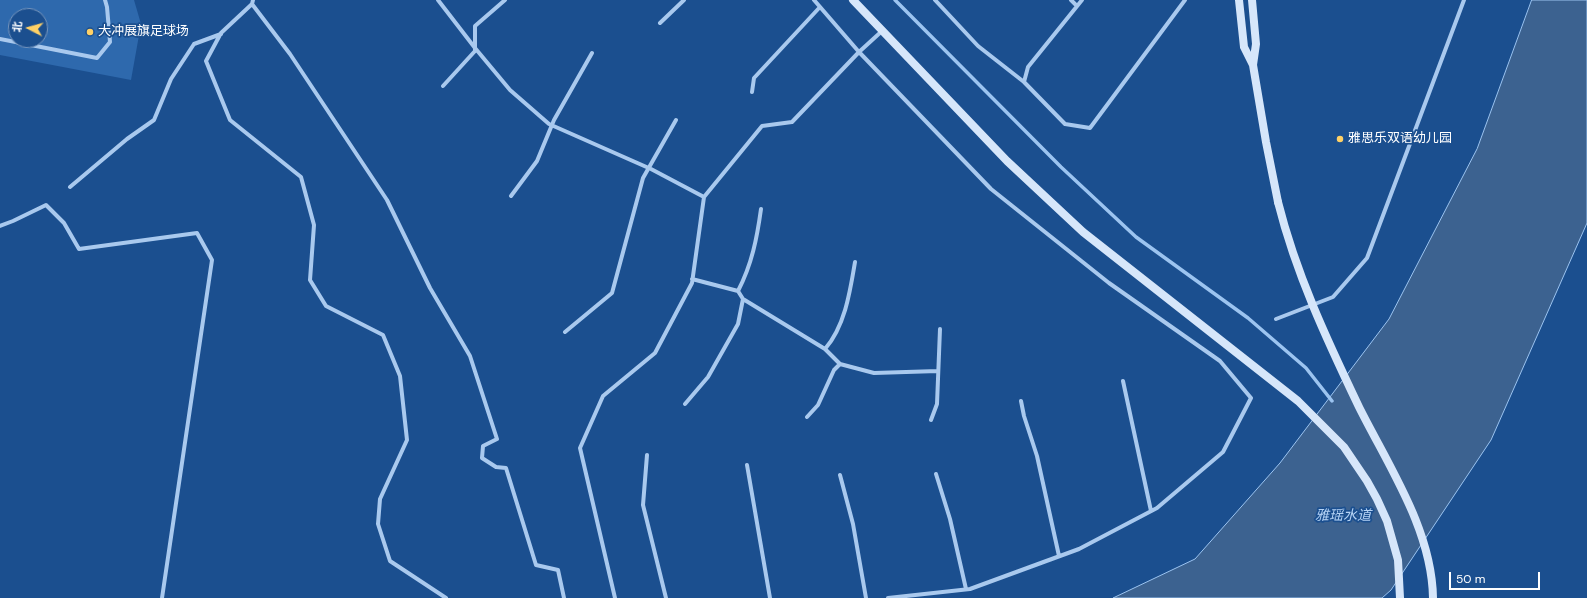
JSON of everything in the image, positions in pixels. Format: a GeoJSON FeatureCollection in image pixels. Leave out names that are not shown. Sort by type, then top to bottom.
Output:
{"type":"FeatureCollection","features":[{"type":"Feature","properties":{"kind":"street"},"geometry":{"type":"LineString","coordinates":[[0,39],[97,58],[110,42],[105,0]]}},
{"type":"Feature","properties":{"kind":"street"},"geometry":{"type":"LineString","coordinates":[[438,0],[510,90],[550,124],[652,169],[704,197]]}},
{"type":"Feature","properties":{"kind":"street"},"geometry":{"type":"LineString","coordinates":[[443,86],[475,52],[475,26],[504,0]]}},
{"type":"Feature","properties":{"kind":"street"},"geometry":{"type":"LineString","coordinates":[[660,23],[684,0]]}},
{"type":"Feature","properties":{"kind":"street"},"geometry":{"type":"LineString","coordinates":[[814,0],[859,52],[991,189],[1109,283],[1220,361],[1251,398],[1223,452],[1157,508],[1079,549],[966,589],[888,598]]}},
{"type":"Feature","properties":{"kind":"street"},"geometry":{"type":"LineString","coordinates":[[853,0],[1007,161],[1083,232],[1298,401],[1344,446],[1370,487],[1386,521],[1398,560],[1400,598]]}},
{"type":"Feature","properties":{"kind":"street"},"geometry":{"type":"LineString","coordinates":[[935,0],[978,46],[1024,82],[1065,124],[1090,128],[1185,0]]}},
{"type":"Feature","properties":{"kind":"street"},"geometry":{"type":"LineString","coordinates":[[1071,0],[1077,6]]}},
{"type":"Feature","properties":{"kind":"street"},"geometry":{"type":"LineString","coordinates":[[1024,82],[1028,67],[1082,0]]}},
{"type":"Feature","properties":{"kind":"street"},"geometry":{"type":"LineString","coordinates":[[1239,0],[1244,47],[1253,65],[1266,142],[1286,236],[1310,300],[1334,354],[1417,522],[1428,560],[1433,598]]}},
{"type":"Feature","properties":{"kind":"street"},"geometry":{"type":"LineString","coordinates":[[1252,0],[1256,44],[1253,65]]}},
{"type":"Feature","properties":{"kind":"street"},"geometry":{"type":"LineString","coordinates":[[1276,319],[1333,297],[1367,258],[1464,0]]}},
{"type":"Feature","properties":{"kind":"street"},"geometry":{"type":"LineString","coordinates":[[446,598],[390,561],[378,524],[380,499],[407,440],[400,376],[383,335],[326,306],[310,280],[314,225],[301,177],[230,120],[206,61],[221,34],[252,2],[290,54],[387,200],[430,288],[470,356],[497,439],[483,446],[482,458],[496,467],[506,468],[536,565],[558,570],[564,598]]}},
{"type":"Feature","properties":{"kind":"street"},"geometry":{"type":"LineString","coordinates":[[752,92],[754,78],[820,7]]}},
{"type":"Feature","properties":{"kind":"street"},"geometry":{"type":"LineString","coordinates":[[615,598],[580,448],[603,396],[655,353],[692,283],[704,197],[762,126],[792,122],[859,52],[883,31]]}},
{"type":"Feature","properties":{"kind":"street"},"geometry":{"type":"LineString","coordinates":[[70,187],[128,139],[154,120],[171,79],[194,44],[221,34]]}},
{"type":"Feature","properties":{"kind":"street"},"geometry":{"type":"LineString","coordinates":[[511,196],[537,161],[554,120],[592,53]]}},
{"type":"Feature","properties":{"kind":"street"},"geometry":{"type":"LineString","coordinates":[[565,332],[612,293],[643,178],[676,120]]}},
{"type":"Feature","properties":{"kind":"street"},"geometry":{"type":"LineString","coordinates":[[0,226],[46,205],[64,223],[79,249],[197,233],[212,260],[162,598]]}},
{"type":"Feature","properties":{"kind":"street"},"geometry":{"type":"LineString","coordinates":[[738,291],[747,274],[756,241],[761,209]]}},
{"type":"Feature","properties":{"kind":"street"},"geometry":{"type":"LineString","coordinates":[[825,349],[834,338],[850,293],[855,262]]}},
{"type":"Feature","properties":{"kind":"street"},"geometry":{"type":"LineString","coordinates":[[692,279],[738,291],[743,300],[825,349],[840,364],[874,373],[938,371]]}},
{"type":"Feature","properties":{"kind":"street"},"geometry":{"type":"LineString","coordinates":[[685,404],[708,377],[738,324],[743,300]]}},
{"type":"Feature","properties":{"kind":"street"},"geometry":{"type":"LineString","coordinates":[[931,420],[937,404],[940,329]]}},
{"type":"Feature","properties":{"kind":"street"},"geometry":{"type":"LineString","coordinates":[[807,417],[818,405],[834,370],[840,364]]}},
{"type":"Feature","properties":{"kind":"street"},"geometry":{"type":"LineString","coordinates":[[1123,381],[1151,511]]}},
{"type":"Feature","properties":{"kind":"street"},"geometry":{"type":"LineString","coordinates":[[1020,401],[1037,456],[1059,556]]}},
{"type":"Feature","properties":{"kind":"street"},"geometry":{"type":"LineString","coordinates":[[647,455],[643,505],[666,598]]}},
{"type":"Feature","properties":{"kind":"street"},"geometry":{"type":"LineString","coordinates":[[748,465],[770,598]]}},
{"type":"Feature","properties":{"kind":"street"},"geometry":{"type":"LineString","coordinates":[[936,474],[950,520],[966,589]]}},
{"type":"Feature","properties":{"kind":"street"},"geometry":{"type":"LineString","coordinates":[[840,475],[853,524],[866,598]]}},
{"type":"Feature","properties":{"kind":"shaded area","name":"大冲展旗足球场"},"geometry":{"type":"Polygon","coordinates":[[[0,0],[134,0],[141,24],[131,80],[0,55],[0,0]]]}},
{"type":"Feature","properties":{"kind":"water","name":"雅瑶水道"},"geometry":{"type":"Polygon","coordinates":[[[1532,0],[1587,0],[1587,223],[1491,440],[1391,590],[1382,598],[1113,598],[1195,559],[1280,463],[1389,319],[1477,149],[1532,0]]]}},
{"type":"Feature","properties":{"kind":"waterway"},"geometry":{"type":"LineString","coordinates":[[895,0],[1061,167],[1136,237],[1248,318],[1306,368],[1332,401]]}},
{"type":"Feature","properties":{"kind":"place","name":"大冲展旗足球场"},"geometry":{"type":"Point","coordinates":[90,32]}},
{"type":"Feature","properties":{"kind":"place","name":"雅思乐双语幼儿园"},"geometry":{"type":"Point","coordinates":[1340,139]}}]}
